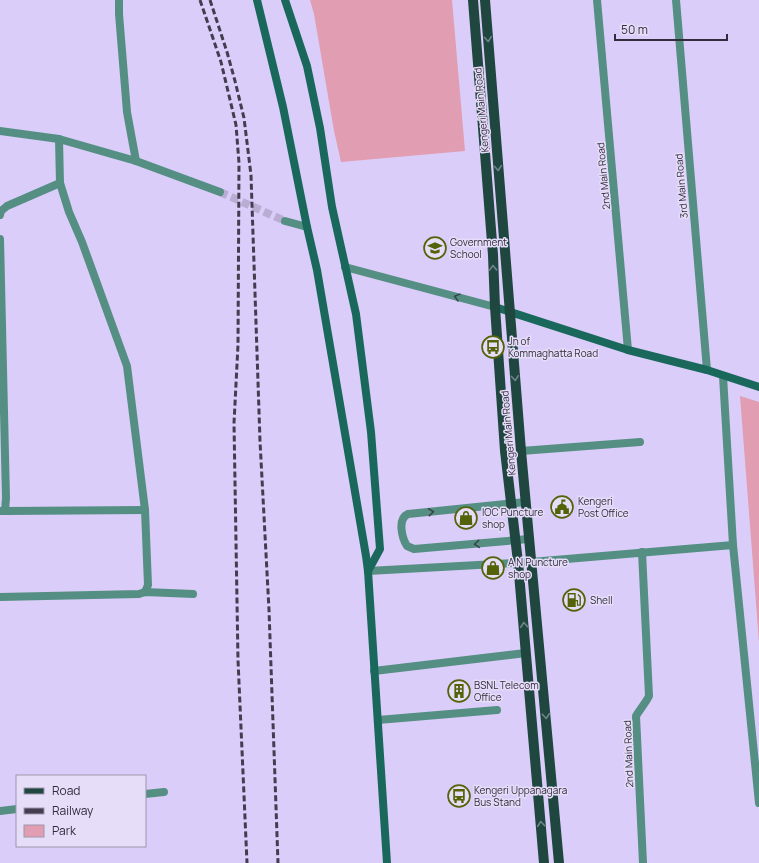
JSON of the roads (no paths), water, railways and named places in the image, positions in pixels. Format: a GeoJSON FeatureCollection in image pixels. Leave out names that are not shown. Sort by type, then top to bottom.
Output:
{"type":"FeatureCollection","features":[{"type":"Feature","properties":{"kind":"main road","name":"Kengeri Main Road"},"geometry":{"type":"LineString","coordinates":[[473,0],[493,255],[505,451],[518,562],[544,863]]}},
{"type":"Feature","properties":{"kind":"main road","name":"Kengeri Main Road"},"geometry":{"type":"LineString","coordinates":[[485,0],[521,450],[559,863]]}},
{"type":"Feature","properties":{"kind":"street"},"geometry":{"type":"LineString","coordinates":[[119,0],[127,112],[136,161]]}},
{"type":"Feature","properties":{"kind":"street"},"geometry":{"type":"LineString","coordinates":[[257,0],[283,107],[317,270],[368,571],[387,863]]}},
{"type":"Feature","properties":{"kind":"street"},"geometry":{"type":"LineString","coordinates":[[286,0],[307,66],[320,128],[332,206],[356,314],[371,432],[380,549],[368,571]]}},
{"type":"Feature","properties":{"kind":"street","name":"2nd Main Road"},"geometry":{"type":"LineString","coordinates":[[597,0],[628,350]]}},
{"type":"Feature","properties":{"kind":"street","name":"3rd Main Road"},"geometry":{"type":"LineString","coordinates":[[676,0],[707,370]]}},
{"type":"Feature","properties":{"kind":"street"},"geometry":{"type":"LineString","coordinates":[[0,131],[59,139],[136,161],[220,192]]}},
{"type":"Feature","properties":{"kind":"street"},"geometry":{"type":"LineString","coordinates":[[59,139],[60,183],[69,212],[82,242],[127,366],[145,510],[148,585],[145,592]]}},
{"type":"Feature","properties":{"kind":"street"},"geometry":{"type":"LineString","coordinates":[[0,215],[1,211],[7,206],[60,183]]}},
{"type":"Feature","properties":{"kind":"street"},"geometry":{"type":"LineString","coordinates":[[286,221],[307,226]]}},
{"type":"Feature","properties":{"kind":"street"},"geometry":{"type":"LineString","coordinates":[[0,239],[3,511],[145,510]]}},
{"type":"Feature","properties":{"kind":"street"},"geometry":{"type":"LineString","coordinates":[[345,267],[495,307],[628,350],[707,370],[759,387]]}},
{"type":"Feature","properties":{"kind":"street"},"geometry":{"type":"LineString","coordinates":[[723,376],[733,545],[759,803]]}},
{"type":"Feature","properties":{"kind":"street"},"geometry":{"type":"LineString","coordinates":[[521,450],[640,442]]}},
{"type":"Feature","properties":{"kind":"street"},"geometry":{"type":"LineString","coordinates":[[526,502],[408,514],[402,519],[402,531],[407,546],[414,549],[529,539]]}},
{"type":"Feature","properties":{"kind":"street"},"geometry":{"type":"LineString","coordinates":[[368,571],[531,562],[733,545]]}},
{"type":"Feature","properties":{"kind":"street","name":"2nd Main Road"},"geometry":{"type":"LineString","coordinates":[[642,552],[649,696],[645,704],[639,709],[636,716],[643,863]]}},
{"type":"Feature","properties":{"kind":"street"},"geometry":{"type":"LineString","coordinates":[[0,597],[139,594],[145,592],[193,594]]}},
{"type":"Feature","properties":{"kind":"street"},"geometry":{"type":"LineString","coordinates":[[374,670],[526,653]]}},
{"type":"Feature","properties":{"kind":"street"},"geometry":{"type":"LineString","coordinates":[[378,720],[497,710]]}},
{"type":"Feature","properties":{"kind":"street"},"geometry":{"type":"LineString","coordinates":[[146,794],[164,792]]}},
{"type":"Feature","properties":{"kind":"street"},"geometry":{"type":"LineString","coordinates":[[0,811],[16,809]]}},
{"type":"Feature","properties":{"kind":"tunnel"},"geometry":{"type":"LineString","coordinates":[[220,192],[285,221]]}},
{"type":"Feature","properties":{"kind":"railway"},"geometry":{"type":"LineString","coordinates":[[200,0],[221,62],[236,125],[239,163],[238,345],[234,423],[238,660],[247,863]]}},
{"type":"Feature","properties":{"kind":"railway"},"geometry":{"type":"LineString","coordinates":[[210,0],[227,52],[244,118],[251,175],[260,441],[269,610],[278,863]]}},
{"type":"Feature","properties":{"kind":"place","name":"Government School"},"geometry":{"type":"Point","coordinates":[435,248]}},
{"type":"Feature","properties":{"kind":"place","name":"Jn of Kommaghatta Road"},"geometry":{"type":"Point","coordinates":[493,347]}},
{"type":"Feature","properties":{"kind":"place","name":"Kengeri Post Office"},"geometry":{"type":"Point","coordinates":[562,507]}},
{"type":"Feature","properties":{"kind":"place","name":"IOC Puncture shop"},"geometry":{"type":"Point","coordinates":[466,518]}},
{"type":"Feature","properties":{"kind":"place","name":"A N Puncture shop"},"geometry":{"type":"Point","coordinates":[493,568]}},
{"type":"Feature","properties":{"kind":"place","name":"Shell"},"geometry":{"type":"Point","coordinates":[574,600]}},
{"type":"Feature","properties":{"kind":"place","name":"BSNL Telecom Office"},"geometry":{"type":"Point","coordinates":[459,691]}},
{"type":"Feature","properties":{"kind":"place","name":"Kengeri Uppanagara Bus Stand"},"geometry":{"type":"Point","coordinates":[459,796]}}]}
